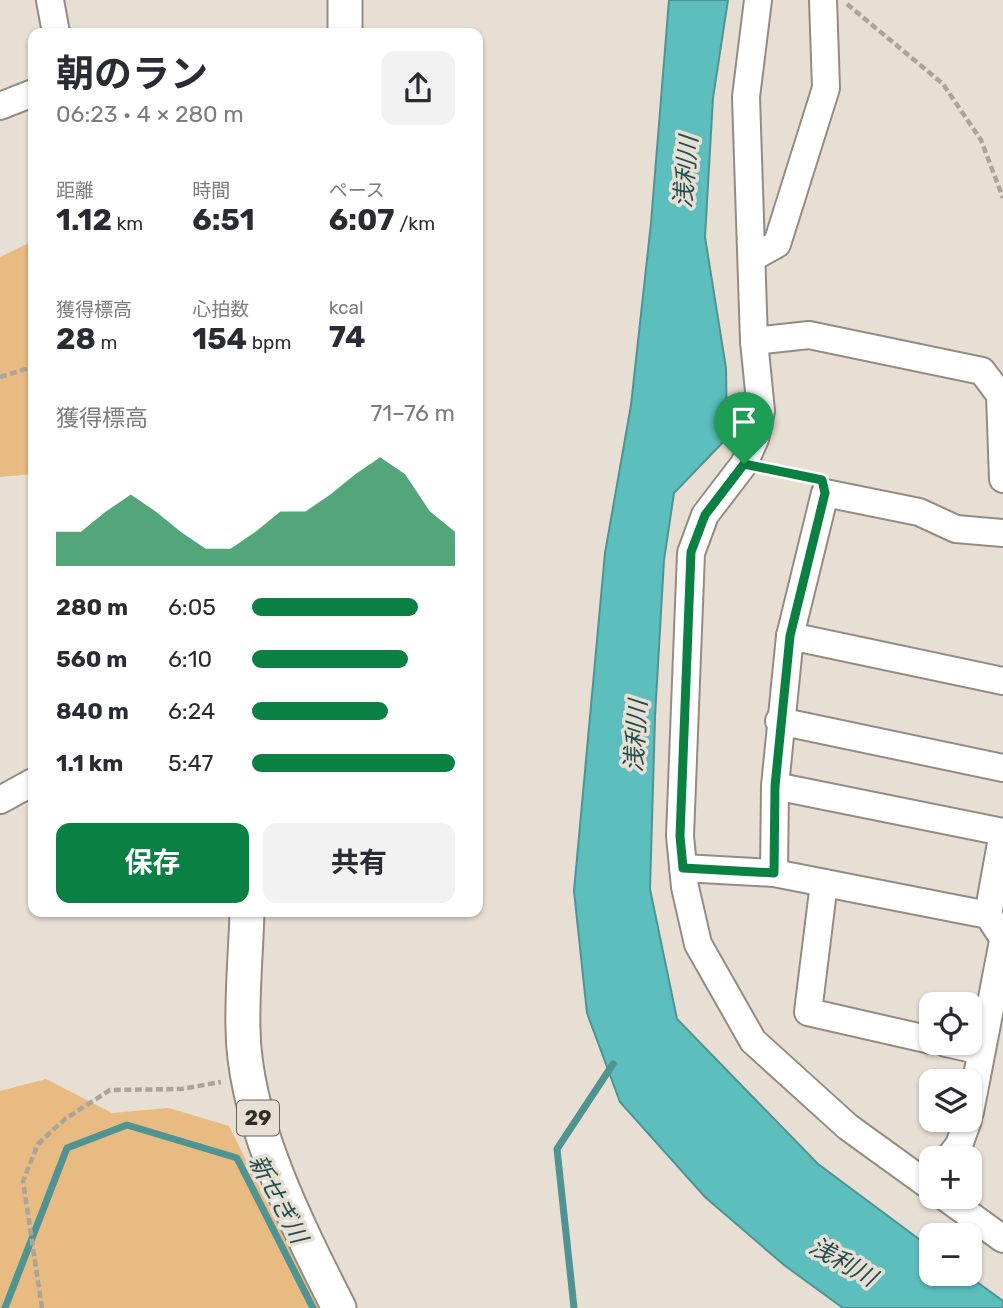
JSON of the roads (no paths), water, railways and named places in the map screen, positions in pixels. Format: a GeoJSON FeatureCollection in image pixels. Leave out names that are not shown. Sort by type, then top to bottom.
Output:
{"type":"FeatureCollection","features":[{"type":"Feature","properties":{"kind":"main road"},"geometry":{"type":"LineString","coordinates":[[345,0],[345,28]]}},
{"type":"Feature","properties":{"kind":"main road","name":"29"},"geometry":{"type":"LineString","coordinates":[[247,917],[242,1031],[259,1125],[304,1238],[339,1308]]}},
{"type":"Feature","properties":{"kind":"street"},"geometry":{"type":"LineString","coordinates":[[50,0],[55,28]]}},
{"type":"Feature","properties":{"kind":"street"},"geometry":{"type":"LineString","coordinates":[[758,0],[746,97],[754,341],[761,411],[755,439],[744,464],[705,515],[691,552],[680,836],[683,868],[698,944],[753,1041],[848,1127],[919,1177]]}},
{"type":"Feature","properties":{"kind":"street"},"geometry":{"type":"LineString","coordinates":[[752,258],[777,244],[826,88],[823,0]]}},
{"type":"Feature","properties":{"kind":"street"},"geometry":{"type":"LineString","coordinates":[[0,106],[28,95]]}},
{"type":"Feature","properties":{"kind":"street"},"geometry":{"type":"LineString","coordinates":[[754,341],[809,334],[982,371],[1000,395],[1003,480]]}},
{"type":"Feature","properties":{"kind":"street"},"geometry":{"type":"LineString","coordinates":[[774,873],[779,721],[790,636],[825,493],[919,512],[956,529],[1003,533]]}},
{"type":"Feature","properties":{"kind":"street"},"geometry":{"type":"LineString","coordinates":[[790,636],[1003,681]]}},
{"type":"Feature","properties":{"kind":"street"},"geometry":{"type":"LineString","coordinates":[[779,721],[1003,768]]}},
{"type":"Feature","properties":{"kind":"street"},"geometry":{"type":"LineString","coordinates":[[0,800],[28,785]]}},
{"type":"Feature","properties":{"kind":"street"},"geometry":{"type":"LineString","coordinates":[[775,786],[1003,832],[988,915],[1003,939],[982,1046]]}},
{"type":"Feature","properties":{"kind":"street"},"geometry":{"type":"LineString","coordinates":[[683,868],[774,873],[988,915]]}},
{"type":"Feature","properties":{"kind":"street"},"geometry":{"type":"LineString","coordinates":[[824,883],[808,1012],[919,1037]]}},
{"type":"Feature","properties":{"kind":"street"},"geometry":{"type":"LineString","coordinates":[[962,1209],[1003,1239]]}},
{"type":"Feature","properties":{"kind":"water","name":"浅利川"},"geometry":{"type":"Polygon","coordinates":[[[669,0],[728,0],[713,98],[705,237],[726,368],[727,438],[674,493],[664,560],[655,717],[650,889],[677,1019],[818,1164],[919,1239],[919,1286],[982,1286],[1003,1301],[1003,1308],[843,1308],[784,1265],[705,1197],[620,1102],[587,1013],[574,891],[605,553],[631,405],[651,223],[669,0]]]}},
{"type":"Feature","properties":{"kind":"waterway","name":"新せぎ川"},"geometry":{"type":"LineString","coordinates":[[574,1308],[557,1149],[613,1064]]}},
{"type":"Feature","properties":{"kind":"waterway","name":"新せぎ川"},"geometry":{"type":"LineString","coordinates":[[5,1308],[67,1148],[127,1125],[237,1158],[313,1308]]}}]}
